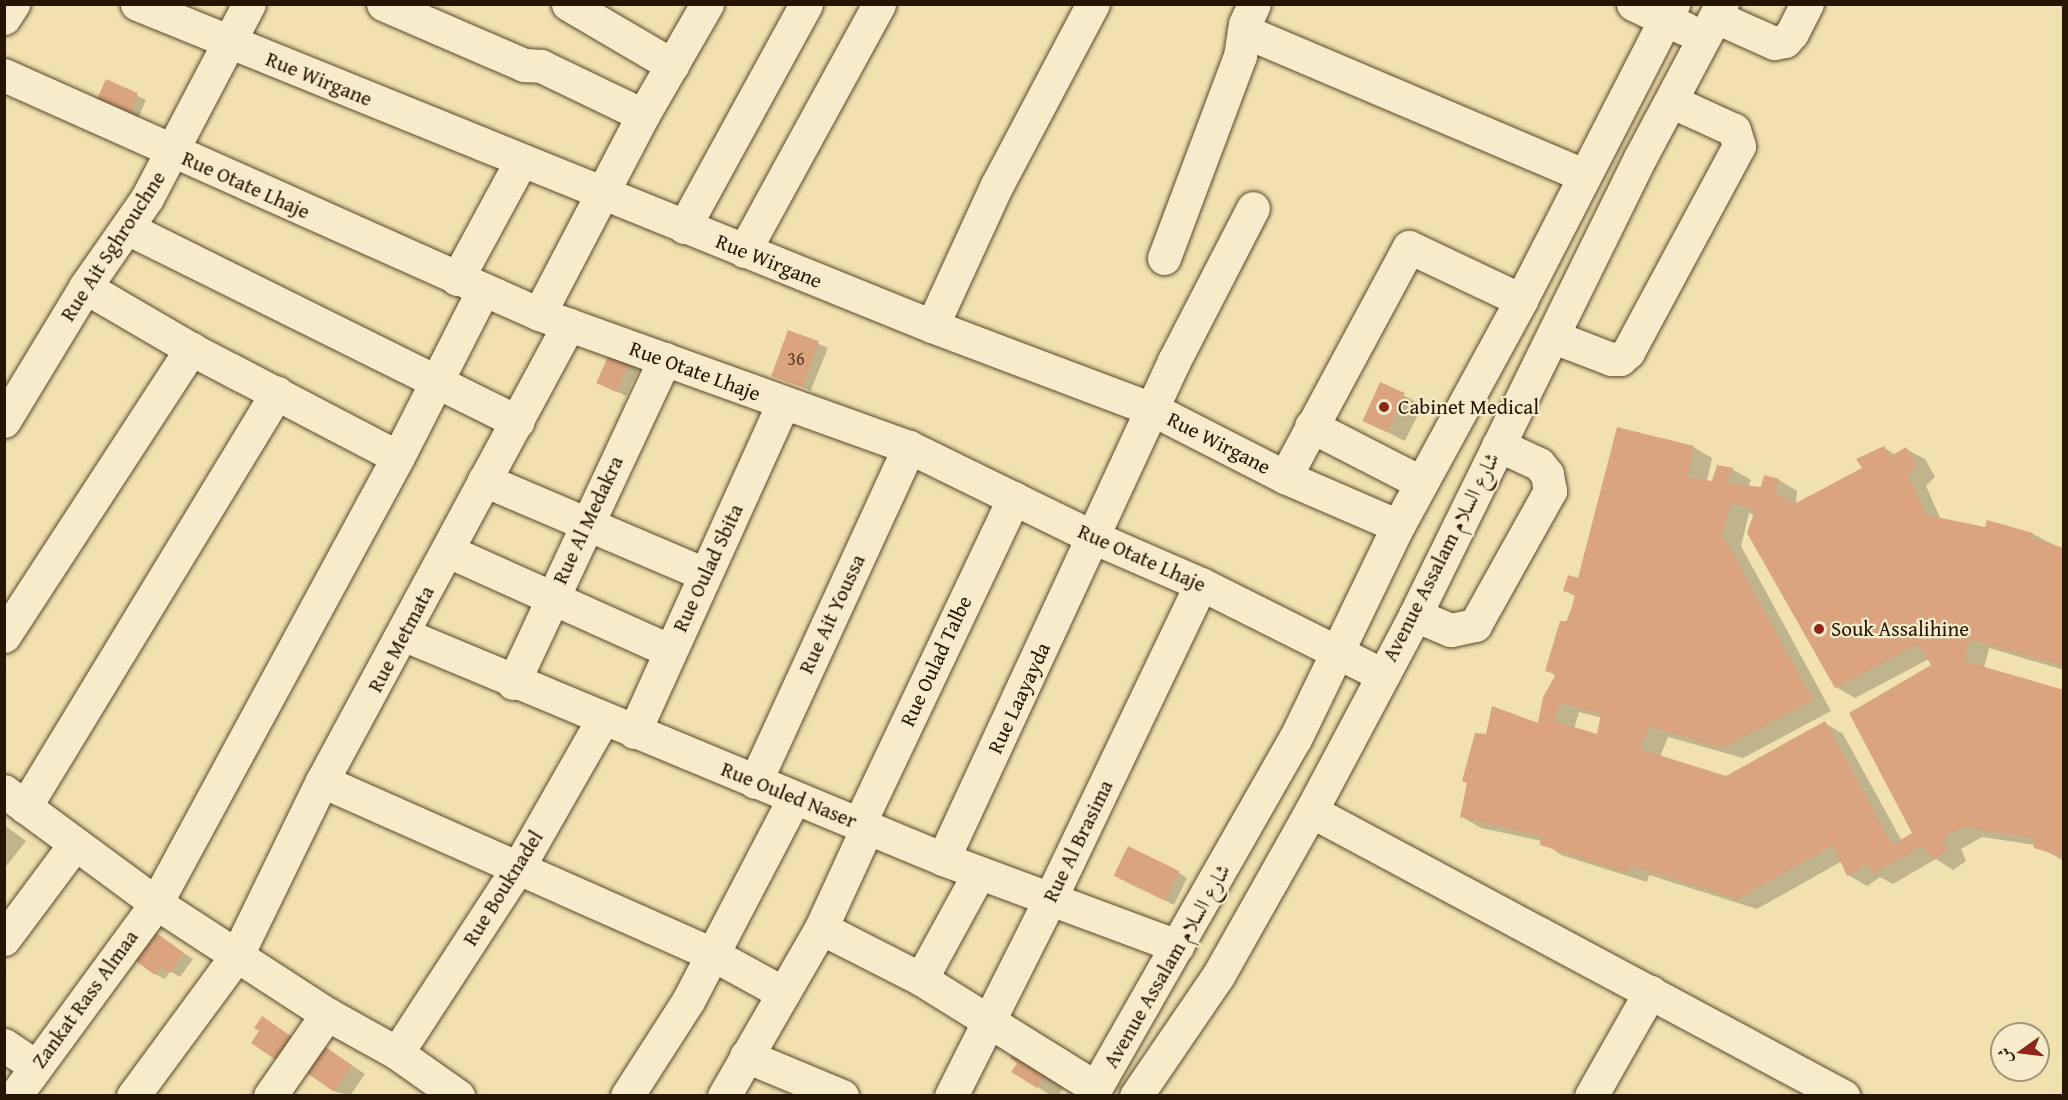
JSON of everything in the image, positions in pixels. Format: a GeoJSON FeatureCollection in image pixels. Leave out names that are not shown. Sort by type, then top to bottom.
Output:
{"type":"FeatureCollection","features":[{"type":"Feature","properties":{"kind":"street"},"geometry":{"type":"LineString","coordinates":[[4,18],[13,4]]}},
{"type":"Feature","properties":{"kind":"street","name":"Rue Wirgane"},"geometry":{"type":"LineString","coordinates":[[137,4],[521,161],[603,190],[744,251],[932,326],[1154,410],[1285,477],[1398,526]]}},
{"type":"Feature","properties":{"kind":"street","name":"Rue Ait Sghrouchne"},"geometry":{"type":"LineString","coordinates":[[4,421],[85,287],[127,228],[172,152],[227,41],[249,4]]}},
{"type":"Feature","properties":{"kind":"street"},"geometry":{"type":"LineString","coordinates":[[383,4],[524,65],[541,66],[643,115]]}},
{"type":"Feature","properties":{"kind":"street"},"geometry":{"type":"LineString","coordinates":[[568,4],[672,65]]}},
{"type":"Feature","properties":{"kind":"street"},"geometry":{"type":"LineString","coordinates":[[684,226],[806,4]]}},
{"type":"Feature","properties":{"kind":"street"},"geometry":{"type":"LineString","coordinates":[[744,251],[879,4]]}},
{"type":"Feature","properties":{"kind":"street"},"geometry":{"type":"LineString","coordinates":[[932,326],[996,185],[1093,4]]}},
{"type":"Feature","properties":{"kind":"street"},"geometry":{"type":"LineString","coordinates":[[1633,4],[1714,20],[1774,43],[1785,41],[1792,33],[1807,4]]}},
{"type":"Feature","properties":{"kind":"street","name":"Rue Metmata"},"geometry":{"type":"LineString","coordinates":[[133,1095],[237,955],[322,781],[405,635],[484,480],[517,422],[603,190],[703,6]]}},
{"type":"Feature","properties":{"kind":"street","name":"Avenue Assalam شارع السلام"},"geometry":{"type":"LineString","coordinates":[[1093,1092],[1295,740],[1419,484],[1521,300],[1583,175],[1669,12]]}},
{"type":"Feature","properties":{"kind":"street"},"geometry":{"type":"LineString","coordinates":[[1164,258],[1240,56],[1249,18],[1583,175]]}},
{"type":"Feature","properties":{"kind":"street","name":"Avenue Assalam شارع السلام"},"geometry":{"type":"LineString","coordinates":[[1136,1095],[1218,976],[1311,811],[1381,674],[1415,615],[1498,445],[1714,20]]}},
{"type":"Feature","properties":{"kind":"street","name":"Rue Otate Lhaje"},"geometry":{"type":"LineString","coordinates":[[4,75],[470,285],[554,319],[783,404],[909,447],[1095,538],[1201,584],[1381,674]]}},
{"type":"Feature","properties":{"kind":"street"},"geometry":{"type":"LineString","coordinates":[[1554,337],[1611,359],[1620,359],[1628,352],[1739,146],[1734,130],[1671,101]]}},
{"type":"Feature","properties":{"kind":"street","name":"Zankat Rass Almaa"},"geometry":{"type":"LineString","coordinates":[[15,1095],[156,903],[398,457],[435,383],[470,285],[521,161]]}},
{"type":"Feature","properties":{"kind":"street","name":"Rue Laayayda"},"geometry":{"type":"LineString","coordinates":[[943,859],[1095,538],[1174,361],[1253,208]]}},
{"type":"Feature","properties":{"kind":"street"},"geometry":{"type":"LineString","coordinates":[[127,228],[517,422]]}},
{"type":"Feature","properties":{"kind":"street"},"geometry":{"type":"LineString","coordinates":[[1285,477],[1409,247],[1521,300]]}},
{"type":"Feature","properties":{"kind":"street"},"geometry":{"type":"LineString","coordinates":[[85,287],[191,349],[398,457]]}},
{"type":"Feature","properties":{"kind":"street"},"geometry":{"type":"LineString","coordinates":[[4,636],[191,349]]}},
{"type":"Feature","properties":{"kind":"street","name":"Rue Al Medakra"},"geometry":{"type":"LineString","coordinates":[[513,682],[585,524],[665,359]]}},
{"type":"Feature","properties":{"kind":"street"},"geometry":{"type":"LineString","coordinates":[[277,393],[15,799],[74,845],[156,903],[327,1014],[397,1053],[458,1095]]}},
{"type":"Feature","properties":{"kind":"street","name":"Rue Oulad Sbita"},"geometry":{"type":"LineString","coordinates":[[634,732],[783,404]]}},
{"type":"Feature","properties":{"kind":"street"},"geometry":{"type":"LineString","coordinates":[[1311,426],[1465,511]]}},
{"type":"Feature","properties":{"kind":"street"},"geometry":{"type":"LineString","coordinates":[[1415,615],[1451,630],[1475,625],[1550,491],[1547,474],[1539,464],[1498,445]]}},
{"type":"Feature","properties":{"kind":"street","name":"Rue Ait Youssa"},"geometry":{"type":"LineString","coordinates":[[755,782],[909,447]]}},
{"type":"Feature","properties":{"kind":"street"},"geometry":{"type":"LineString","coordinates":[[484,480],[704,574]]}},
{"type":"Feature","properties":{"kind":"street","name":"Rue Oulad Talbe"},"geometry":{"type":"LineString","coordinates":[[724,1095],[821,928],[863,826],[1014,498]]}},
{"type":"Feature","properties":{"kind":"street"},"geometry":{"type":"LineString","coordinates":[[448,551],[670,651]]}},
{"type":"Feature","properties":{"kind":"street","name":"Rue Al Brasima"},"geometry":{"type":"LineString","coordinates":[[951,1095],[1050,899],[1201,584]]}},
{"type":"Feature","properties":{"kind":"street","name":"Rue Ouled Naser"},"geometry":{"type":"LineString","coordinates":[[405,635],[513,682],[943,859],[1177,946]]}},
{"type":"Feature","properties":{"kind":"street","name":"Rue Bouknadel"},"geometry":{"type":"LineString","coordinates":[[397,1053],[519,866],[603,719]]}},
{"type":"Feature","properties":{"kind":"street"},"geometry":{"type":"LineString","coordinates":[[322,781],[519,866],[714,955],[783,993]]}},
{"type":"Feature","properties":{"kind":"street"},"geometry":{"type":"LineString","coordinates":[[627,1095],[714,955],[794,798]]}},
{"type":"Feature","properties":{"kind":"street"},"geometry":{"type":"LineString","coordinates":[[1311,811],[1843,1095]]}},
{"type":"Feature","properties":{"kind":"street"},"geometry":{"type":"LineString","coordinates":[[4,939],[74,845]]}},
{"type":"Feature","properties":{"kind":"street"},"geometry":{"type":"LineString","coordinates":[[921,979],[979,873]]}},
{"type":"Feature","properties":{"kind":"street"},"geometry":{"type":"LineString","coordinates":[[821,928],[921,979],[1093,1092]]}},
{"type":"Feature","properties":{"kind":"street"},"geometry":{"type":"LineString","coordinates":[[1591,1095],[1650,992]]}},
{"type":"Feature","properties":{"kind":"street"},"geometry":{"type":"LineString","coordinates":[[272,1095],[327,1014]]}},
{"type":"Feature","properties":{"kind":"street"},"geometry":{"type":"LineString","coordinates":[[4,1045],[35,1066]]}},
{"type":"Feature","properties":{"kind":"street"},"geometry":{"type":"LineString","coordinates":[[746,1056],[842,1095]]}},
{"type":"Feature","properties":{"kind":"building"},"geometry":{"type":"Polygon","coordinates":[[[106,79],[138,93],[127,118],[95,104],[106,79]]]}},
{"type":"Feature","properties":{"kind":"building"},"geometry":{"type":"Polygon","coordinates":[[[788,330],[819,341],[802,387],[771,376],[788,330]]]}},
{"type":"Feature","properties":{"kind":"building"},"geometry":{"type":"Polygon","coordinates":[[[610,352],[630,361],[616,392],[596,383],[610,352]]]}},
{"type":"Feature","properties":{"kind":"building","name":"Cabinet Medical"},"geometry":{"type":"Polygon","coordinates":[[[1380,382],[1405,393],[1387,432],[1363,421],[1380,382]]]}},
{"type":"Feature","properties":{"kind":"building","name":"Souk Assalihine"},"geometry":{"type":"Polygon","coordinates":[[[1617,427],[1694,446],[1687,477],[1712,481],[1717,465],[1733,468],[1726,483],[1761,487],[1764,475],[1779,479],[1775,493],[1796,503],[1862,468],[1856,459],[1884,446],[1891,456],[1906,447],[1917,466],[1908,475],[1926,515],[1985,527],[1987,520],[2033,533],[2031,538],[2064,548],[2064,666],[1970,639],[1964,661],[2064,690],[2064,857],[2034,848],[2033,838],[1963,827],[1943,838],[1948,850],[1933,860],[1922,846],[1873,874],[1867,863],[1847,876],[1833,845],[1737,899],[1630,865],[1628,873],[1540,845],[1541,836],[1460,817],[1467,783],[1462,781],[1475,733],[1486,734],[1492,706],[1538,723],[1543,697],[1556,674],[1545,671],[1560,621],[1568,621],[1575,595],[1563,591],[1568,575],[1578,578],[1617,427]],[[1731,503],[1722,534],[1813,700],[1723,748],[1649,727],[1640,749],[1726,776],[1825,721],[1892,845],[1912,833],[1849,713],[1931,665],[1918,644],[1835,688],[1747,533],[1755,510],[1731,503]],[[1560,702],[1554,721],[1597,734],[1601,714],[1560,702]]]}},
{"type":"Feature","properties":{"kind":"building"},"geometry":{"type":"Polygon","coordinates":[[[1128,846],[1179,871],[1165,901],[1114,876],[1128,846]]]}},
{"type":"Feature","properties":{"kind":"building"},"geometry":{"type":"Polygon","coordinates":[[[147,926],[184,953],[170,973],[161,967],[155,975],[127,955],[147,926]]]}},
{"type":"Feature","properties":{"kind":"building"},"geometry":{"type":"Polygon","coordinates":[[[262,1016],[298,1041],[282,1064],[251,1043],[259,1031],[254,1028],[262,1016]]]}},
{"type":"Feature","properties":{"kind":"building"},"geometry":{"type":"Polygon","coordinates":[[[1020,1042],[1053,1064],[1037,1088],[1011,1072],[1017,1063],[1010,1058],[1020,1042]]]}},
{"type":"Feature","properties":{"kind":"building"},"geometry":{"type":"Polygon","coordinates":[[[320,1043],[352,1065],[334,1092],[302,1069],[320,1043]]]}},
{"type":"Feature","properties":{"kind":"place","name":"Cabinet Medical"},"geometry":{"type":"Point","coordinates":[1384,407]}},
{"type":"Feature","properties":{"kind":"place","name":"Souk Assalihine"},"geometry":{"type":"Point","coordinates":[1819,629]}}]}
